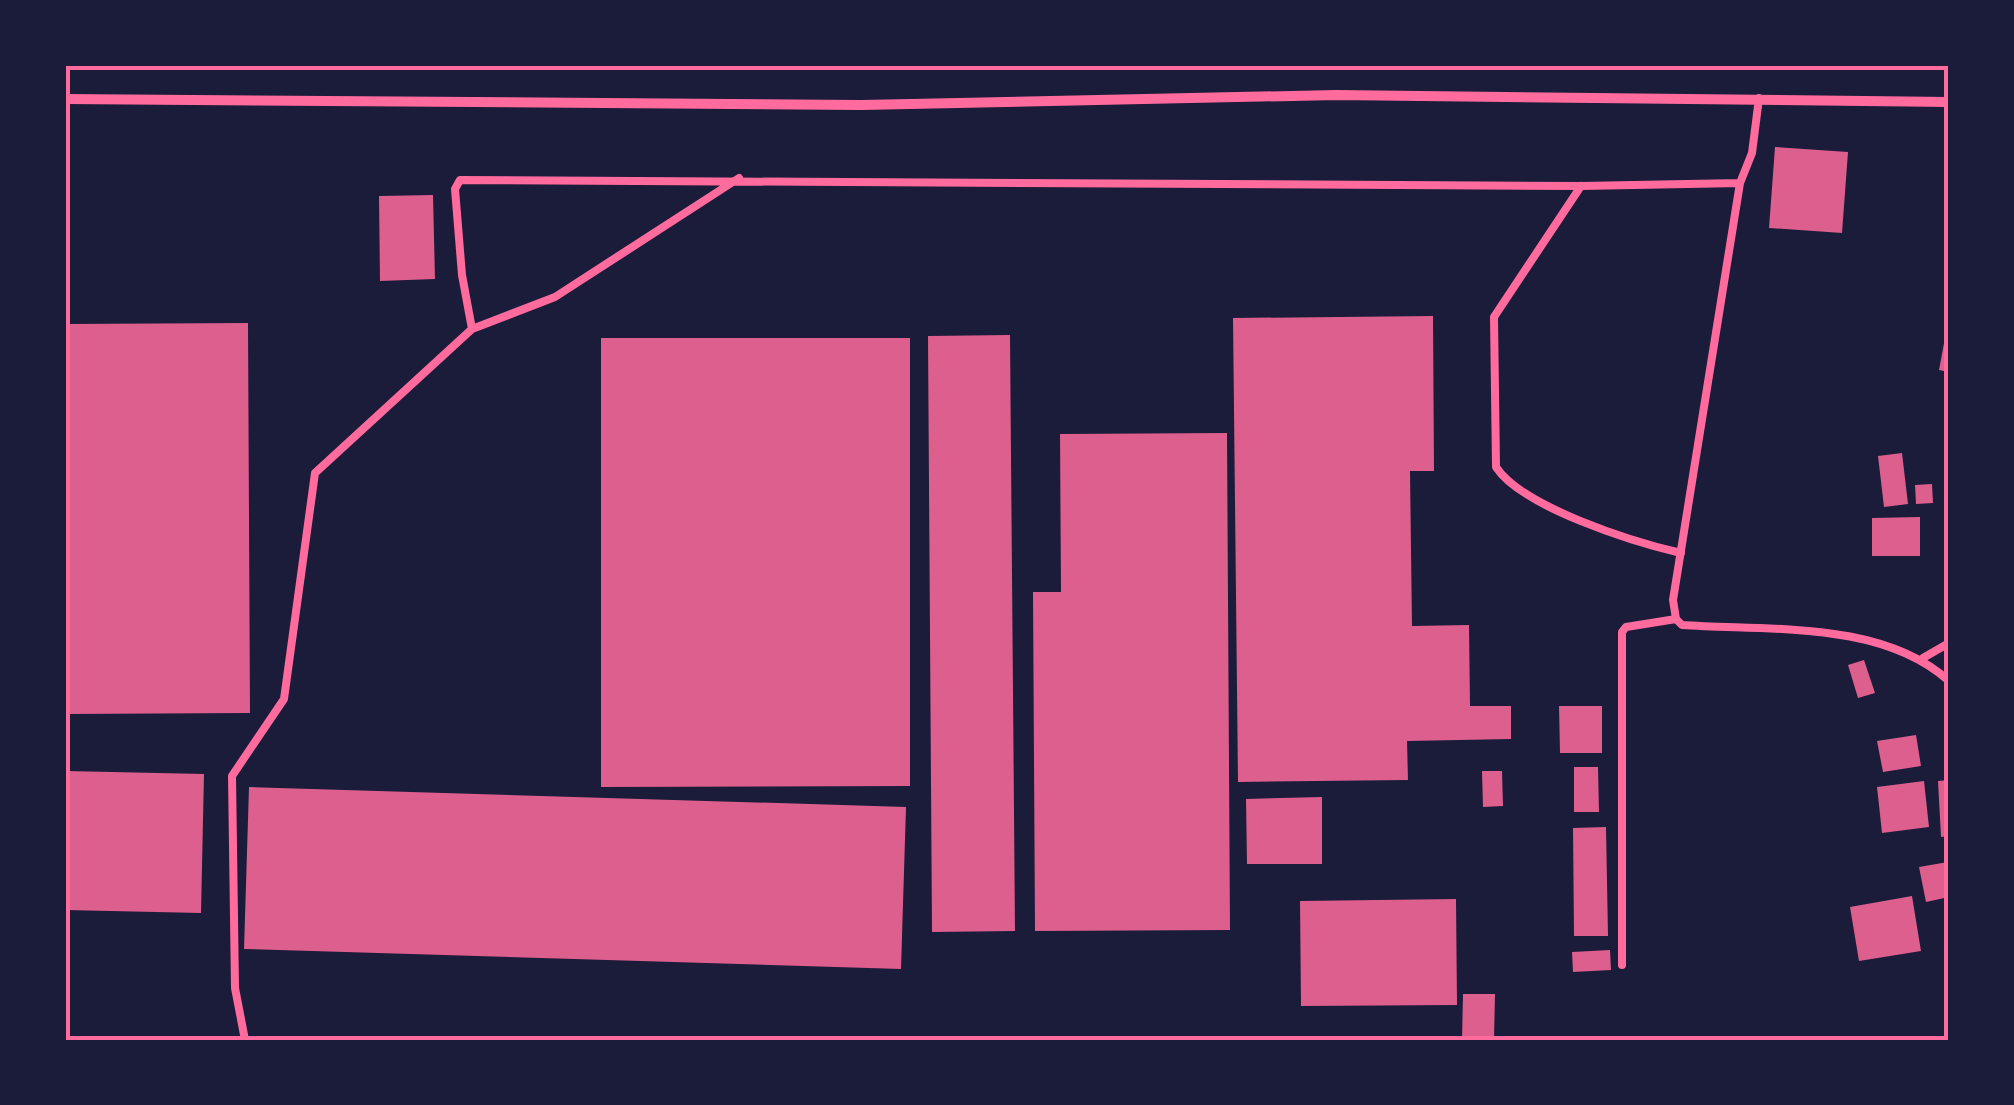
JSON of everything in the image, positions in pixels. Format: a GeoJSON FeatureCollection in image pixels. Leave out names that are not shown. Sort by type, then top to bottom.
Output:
{"type":"FeatureCollection","features":[{"type":"Feature","properties":{"kind":"street"},"geometry":{"type":"LineString","coordinates":[[65,99],[862,104],[1336,95],[1949,102]]}},
{"type":"Feature","properties":{"kind":"lane"},"geometry":{"type":"LineString","coordinates":[[1759,98],[1752,152],[1740,182],[1680,553],[1673,600],[1676,619],[1682,625],[1859,638],[1923,658],[1949,681]]}},
{"type":"Feature","properties":{"kind":"lane"},"geometry":{"type":"LineString","coordinates":[[472,329],[462,275],[455,189],[460,180],[739,178],[1581,186],[1740,182]]}},
{"type":"Feature","properties":{"kind":"lane"},"geometry":{"type":"LineString","coordinates":[[245,1040],[234,988],[232,776],[284,699],[315,472],[472,329],[555,297],[739,178]]}},
{"type":"Feature","properties":{"kind":"lane"},"geometry":{"type":"LineString","coordinates":[[1581,186],[1494,317],[1496,467],[1517,490],[1630,542],[1680,553]]}},
{"type":"Feature","properties":{"kind":"lane"},"geometry":{"type":"LineString","coordinates":[[1622,966],[1622,632],[1626,627],[1676,619]]}},
{"type":"Feature","properties":{"kind":"lane"},"geometry":{"type":"LineString","coordinates":[[1923,658],[1949,642]]}},
{"type":"Feature","properties":{"kind":"building"},"geometry":{"type":"Polygon","coordinates":[[[1775,147],[1848,152],[1842,233],[1769,228],[1775,147]]]}},
{"type":"Feature","properties":{"kind":"building"},"geometry":{"type":"Polygon","coordinates":[[[433,195],[435,279],[380,281],[379,196],[433,195]]]}},
{"type":"Feature","properties":{"kind":"building"},"geometry":{"type":"Polygon","coordinates":[[[1433,316],[1434,471],[1410,471],[1412,626],[1469,625],[1470,706],[1511,706],[1511,739],[1407,741],[1408,780],[1238,782],[1233,318],[1433,316]]]}},
{"type":"Feature","properties":{"kind":"building"},"geometry":{"type":"Polygon","coordinates":[[[248,323],[250,713],[65,714],[65,324],[248,323]]]}},
{"type":"Feature","properties":{"kind":"building"},"geometry":{"type":"Polygon","coordinates":[[[1949,327],[1949,372],[1939,370],[1949,327]]]}},
{"type":"Feature","properties":{"kind":"building"},"geometry":{"type":"Polygon","coordinates":[[[1010,335],[1015,931],[932,932],[928,336],[1010,335]]]}},
{"type":"Feature","properties":{"kind":"building"},"geometry":{"type":"Polygon","coordinates":[[[601,338],[910,338],[910,786],[601,787],[601,338]]]}},
{"type":"Feature","properties":{"kind":"building"},"geometry":{"type":"Polygon","coordinates":[[[1227,433],[1230,930],[1035,931],[1033,592],[1061,592],[1060,434],[1227,433]]]}},
{"type":"Feature","properties":{"kind":"building"},"geometry":{"type":"Polygon","coordinates":[[[1902,453],[1908,504],[1884,507],[1878,456],[1902,453]]]}},
{"type":"Feature","properties":{"kind":"building"},"geometry":{"type":"Polygon","coordinates":[[[1932,484],[1933,503],[1916,504],[1915,485],[1932,484]]]}},
{"type":"Feature","properties":{"kind":"building"},"geometry":{"type":"Polygon","coordinates":[[[1920,517],[1920,556],[1872,556],[1872,518],[1920,517]]]}},
{"type":"Feature","properties":{"kind":"building"},"geometry":{"type":"Polygon","coordinates":[[[1864,660],[1875,693],[1858,698],[1848,665],[1864,660]]]}},
{"type":"Feature","properties":{"kind":"building"},"geometry":{"type":"Polygon","coordinates":[[[1559,706],[1602,706],[1602,753],[1560,753],[1559,706]]]}},
{"type":"Feature","properties":{"kind":"building"},"geometry":{"type":"Polygon","coordinates":[[[1916,735],[1921,766],[1883,772],[1877,741],[1916,735]]]}},
{"type":"Feature","properties":{"kind":"building"},"geometry":{"type":"Polygon","coordinates":[[[1574,767],[1598,767],[1599,812],[1574,812],[1574,767]]]}},
{"type":"Feature","properties":{"kind":"building"},"geometry":{"type":"Polygon","coordinates":[[[65,771],[204,774],[201,913],[65,910],[65,771]]]}},
{"type":"Feature","properties":{"kind":"building"},"geometry":{"type":"Polygon","coordinates":[[[1482,771],[1502,771],[1503,806],[1483,807],[1482,771]]]}},
{"type":"Feature","properties":{"kind":"building"},"geometry":{"type":"Polygon","coordinates":[[[1949,780],[1949,836],[1941,837],[1938,781],[1949,780]]]}},
{"type":"Feature","properties":{"kind":"building"},"geometry":{"type":"Polygon","coordinates":[[[1924,781],[1929,827],[1882,833],[1877,787],[1924,781]]]}},
{"type":"Feature","properties":{"kind":"building"},"geometry":{"type":"Polygon","coordinates":[[[249,787],[906,807],[901,969],[244,949],[249,787]]]}},
{"type":"Feature","properties":{"kind":"building"},"geometry":{"type":"Polygon","coordinates":[[[1322,797],[1322,864],[1247,864],[1246,799],[1322,797]]]}},
{"type":"Feature","properties":{"kind":"building"},"geometry":{"type":"Polygon","coordinates":[[[1606,827],[1608,936],[1574,936],[1573,828],[1606,827]]]}},
{"type":"Feature","properties":{"kind":"building"},"geometry":{"type":"Polygon","coordinates":[[[1948,862],[1949,897],[1926,902],[1919,867],[1948,862]]]}},
{"type":"Feature","properties":{"kind":"building"},"geometry":{"type":"Polygon","coordinates":[[[1912,896],[1921,951],[1859,961],[1850,907],[1912,896]]]}},
{"type":"Feature","properties":{"kind":"building"},"geometry":{"type":"Polygon","coordinates":[[[1456,899],[1457,1005],[1301,1006],[1300,901],[1456,899]]]}},
{"type":"Feature","properties":{"kind":"building"},"geometry":{"type":"Polygon","coordinates":[[[1610,950],[1611,970],[1573,972],[1572,952],[1610,950]]]}},
{"type":"Feature","properties":{"kind":"building"},"geometry":{"type":"Polygon","coordinates":[[[1463,994],[1495,994],[1494,1040],[1462,1040],[1463,994]]]}}]}
